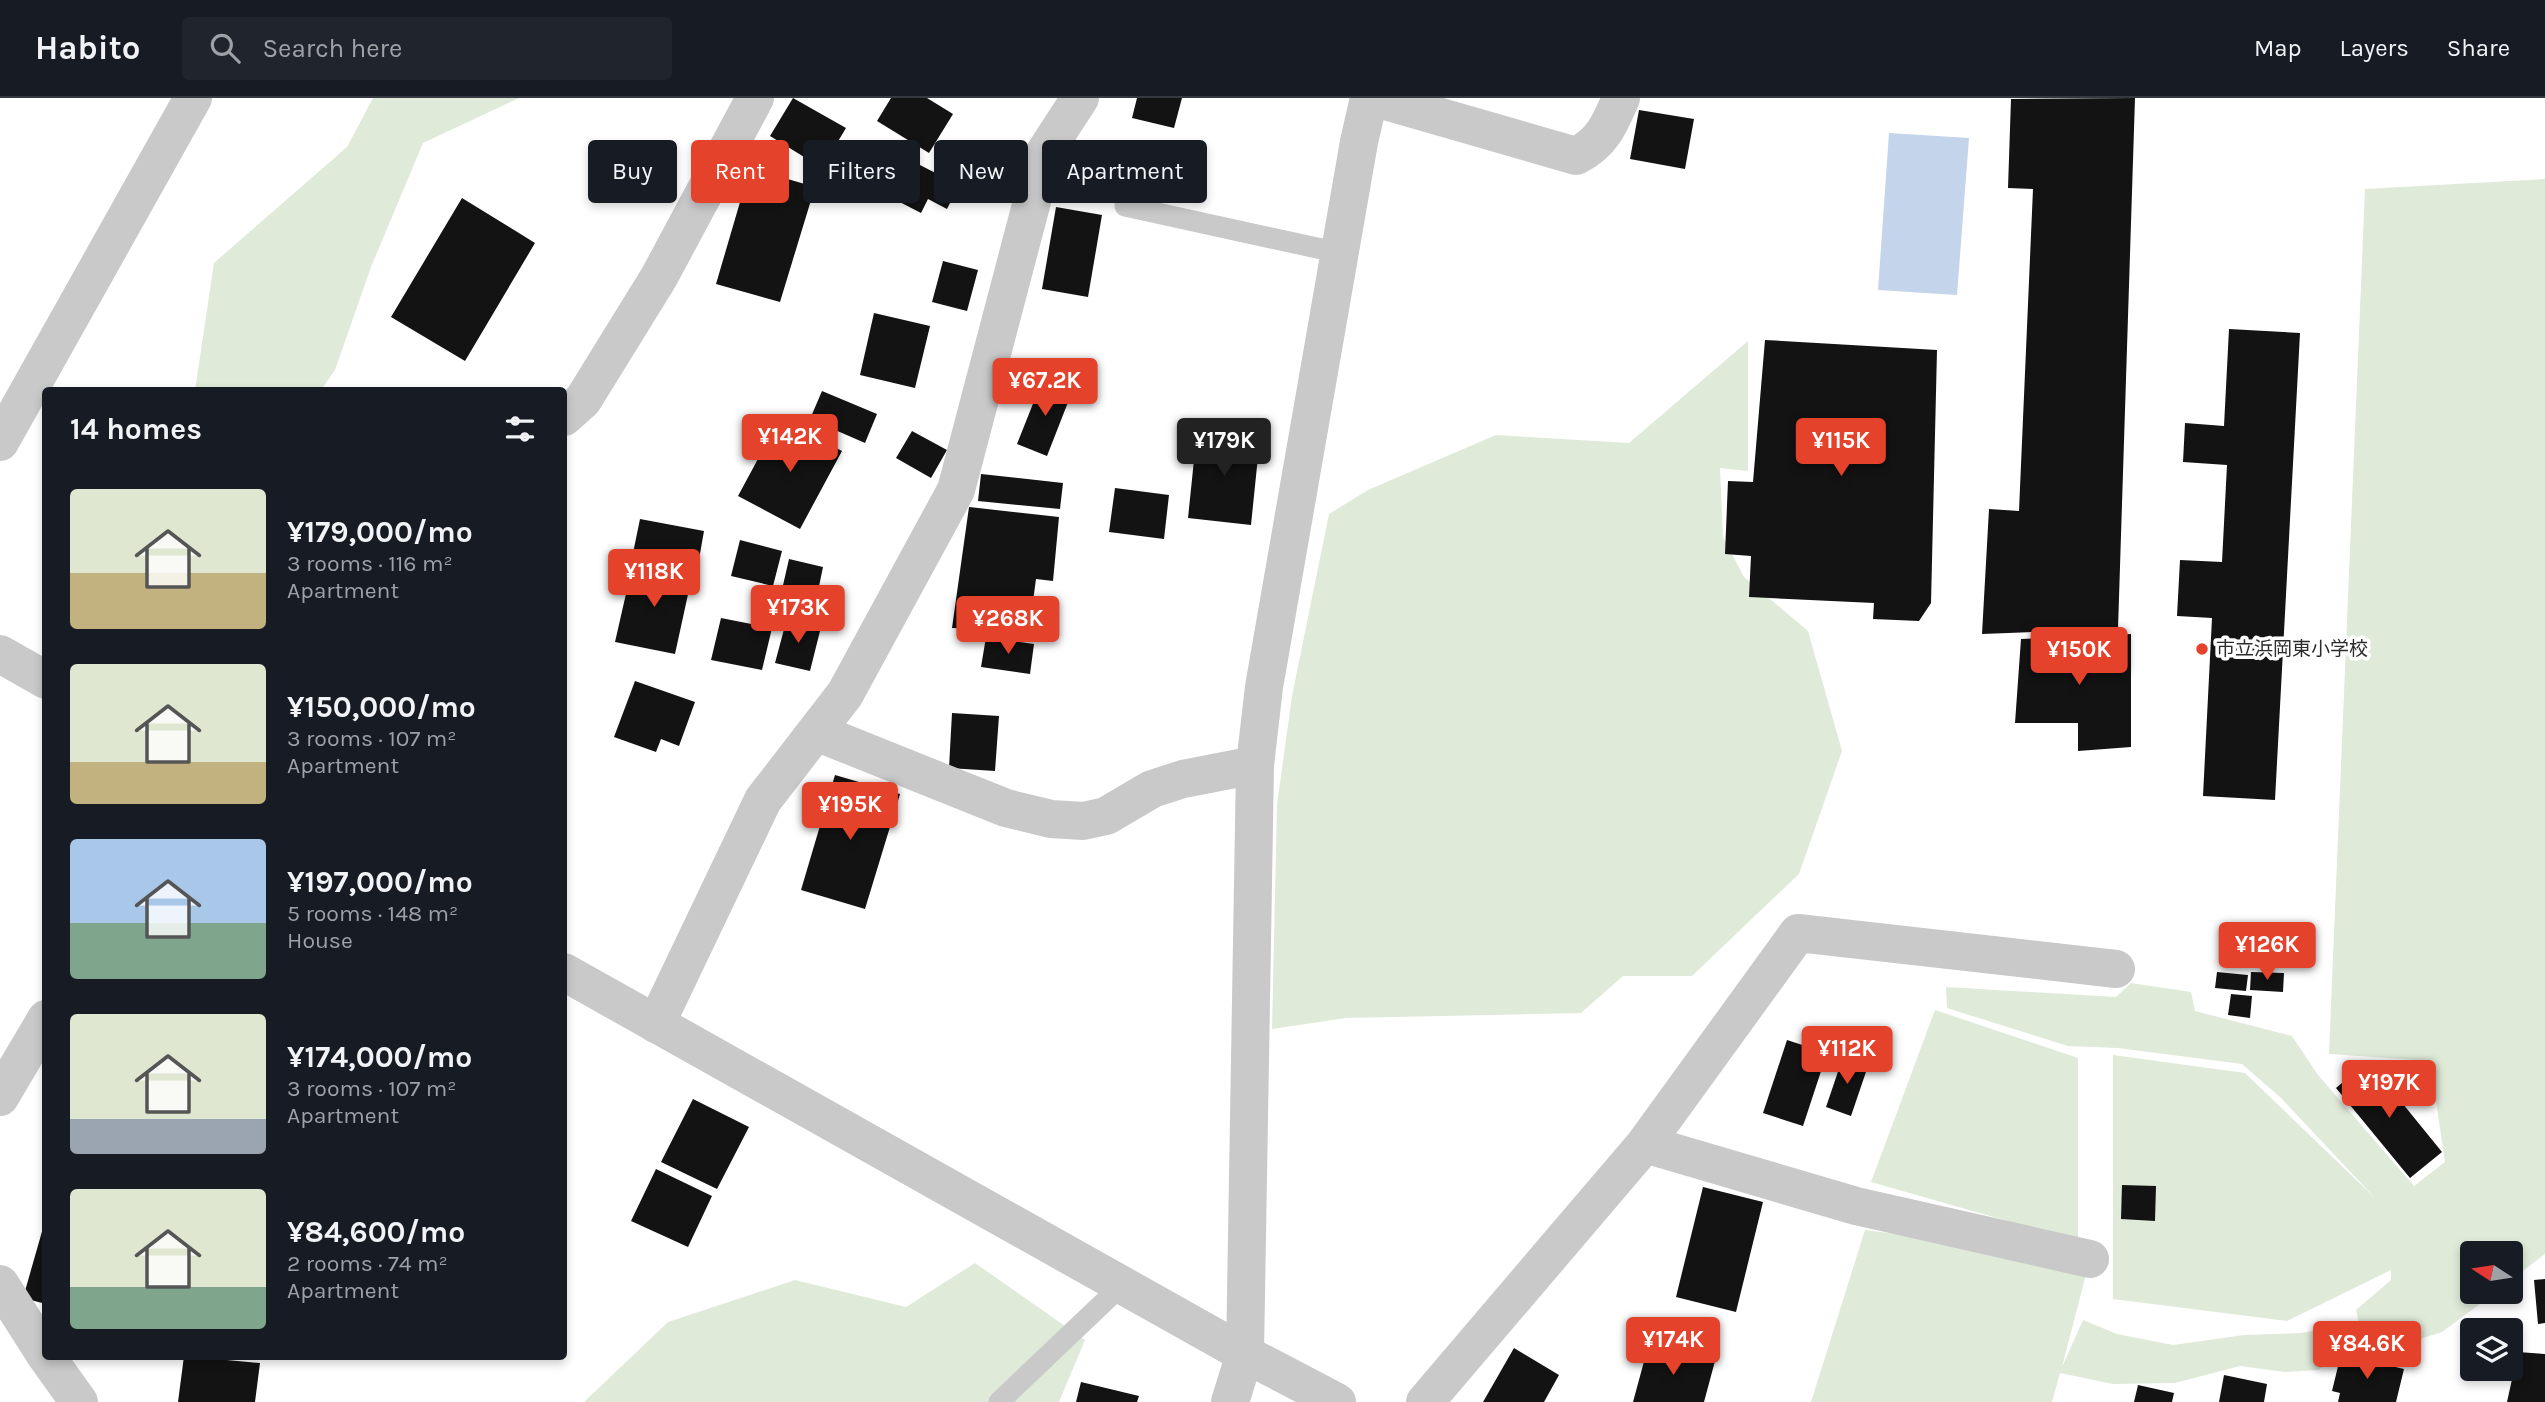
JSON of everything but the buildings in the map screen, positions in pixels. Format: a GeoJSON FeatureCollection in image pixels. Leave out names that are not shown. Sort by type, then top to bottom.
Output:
{"type":"FeatureCollection","features":[{"type":"Feature","properties":{"kind":"street"},"geometry":{"type":"LineString","coordinates":[[0,442],[193,98]]}},
{"type":"Feature","properties":{"kind":"street"},"geometry":{"type":"LineString","coordinates":[[567,414],[583,400],[659,277],[755,98]]}},
{"type":"Feature","properties":{"kind":"street"},"geometry":{"type":"LineString","coordinates":[[656,1024],[763,800],[845,694],[956,489],[1045,152],[1080,98]]}},
{"type":"Feature","properties":{"kind":"street"},"geometry":{"type":"LineString","coordinates":[[1230,1402],[1245,1354],[1255,765],[1264,687],[1339,253],[1369,98]]}},
{"type":"Feature","properties":{"kind":"street"},"geometry":{"type":"LineString","coordinates":[[1375,98],[1576,156],[1594,147],[1601,138],[1621,98]]}},
{"type":"Feature","properties":{"kind":"street"},"geometry":{"type":"LineString","coordinates":[[0,654],[42,678]]}},
{"type":"Feature","properties":{"kind":"street"},"geometry":{"type":"LineString","coordinates":[[816,732],[1006,808],[1051,819],[1083,821],[1106,816],[1152,789],[1183,779],[1255,765]]}},
{"type":"Feature","properties":{"kind":"street"},"geometry":{"type":"LineString","coordinates":[[1425,1402],[1645,1144],[1798,933],[2116,969]]}},
{"type":"Feature","properties":{"kind":"street"},"geometry":{"type":"LineString","coordinates":[[567,974],[1245,1354],[1337,1402]]}},
{"type":"Feature","properties":{"kind":"street"},"geometry":{"type":"LineString","coordinates":[[0,1097],[42,1026]]}},
{"type":"Feature","properties":{"kind":"street"},"geometry":{"type":"LineString","coordinates":[[1645,1144],[1856,1206],[2090,1259]]}},
{"type":"Feature","properties":{"kind":"street"},"geometry":{"type":"LineString","coordinates":[[0,1284],[42,1350]]}},
{"type":"Feature","properties":{"kind":"street"},"geometry":{"type":"LineString","coordinates":[[49,1360],[79,1402]]}},
{"type":"Feature","properties":{"kind":"lane"},"geometry":{"type":"LineString","coordinates":[[1125,206],[1339,253]]}},
{"type":"Feature","properties":{"kind":"lane"},"geometry":{"type":"LineString","coordinates":[[999,1402],[1122,1285]]}},
{"type":"Feature","properties":{"kind":"green space"},"geometry":{"type":"Polygon","coordinates":[[[373,98],[519,98],[423,143],[371,267],[335,370],[323,387],[195,387],[214,263],[347,147],[373,98]]]}},
{"type":"Feature","properties":{"kind":"green space"},"geometry":{"type":"Polygon","coordinates":[[[2545,179],[2545,1254],[2524,1270],[2524,1241],[2460,1241],[2460,1304],[2480,1304],[2442,1332],[2376,1353],[2364,1344],[2356,1310],[2391,1280],[2391,1270],[2287,1321],[2113,1299],[2113,1055],[2245,1073],[2375,1198],[2281,1098],[2242,1064],[2118,1048],[2068,1046],[1947,1008],[1946,987],[2116,997],[2131,983],[2191,992],[2195,1011],[2292,1036],[2318,1075],[2414,1186],[2445,1162],[2430,1061],[2329,1054],[2365,189],[2545,179]]]}},
{"type":"Feature","properties":{"kind":"green space"},"geometry":{"type":"Polygon","coordinates":[[[1748,341],[1748,471],[1720,468],[1723,537],[1744,577],[1808,631],[1842,751],[1799,874],[1692,976],[1623,976],[1581,1013],[1346,1018],[1272,1029],[1277,805],[1292,696],[1329,514],[1368,490],[1496,435],[1629,443],[1748,341]]]}},
{"type":"Feature","properties":{"kind":"green space"},"geometry":{"type":"Polygon","coordinates":[[[1935,1010],[2078,1058],[2078,1241],[1871,1182],[1935,1010]]]}},
{"type":"Feature","properties":{"kind":"green space"},"geometry":{"type":"Polygon","coordinates":[[[1865,1230],[2090,1259],[2062,1367],[2083,1320],[2117,1334],[2173,1345],[2244,1335],[2301,1333],[2347,1325],[2359,1333],[2359,1344],[2318,1370],[2285,1372],[2240,1366],[2175,1383],[2113,1384],[2060,1373],[2052,1402],[1811,1402],[1865,1230]]]}},
{"type":"Feature","properties":{"kind":"green space"},"geometry":{"type":"Polygon","coordinates":[[[975,1263],[1085,1340],[1059,1402],[584,1402],[668,1322],[795,1280],[906,1307],[975,1263]]]}},
{"type":"Feature","properties":{"kind":"water"},"geometry":{"type":"Polygon","coordinates":[[[1889,133],[1969,138],[1957,295],[1878,290],[1889,133]]]}},
{"type":"Feature","properties":{"kind":"place","name":"市立浜岡東小学校"},"geometry":{"type":"Point","coordinates":[2202,649]}}]}
